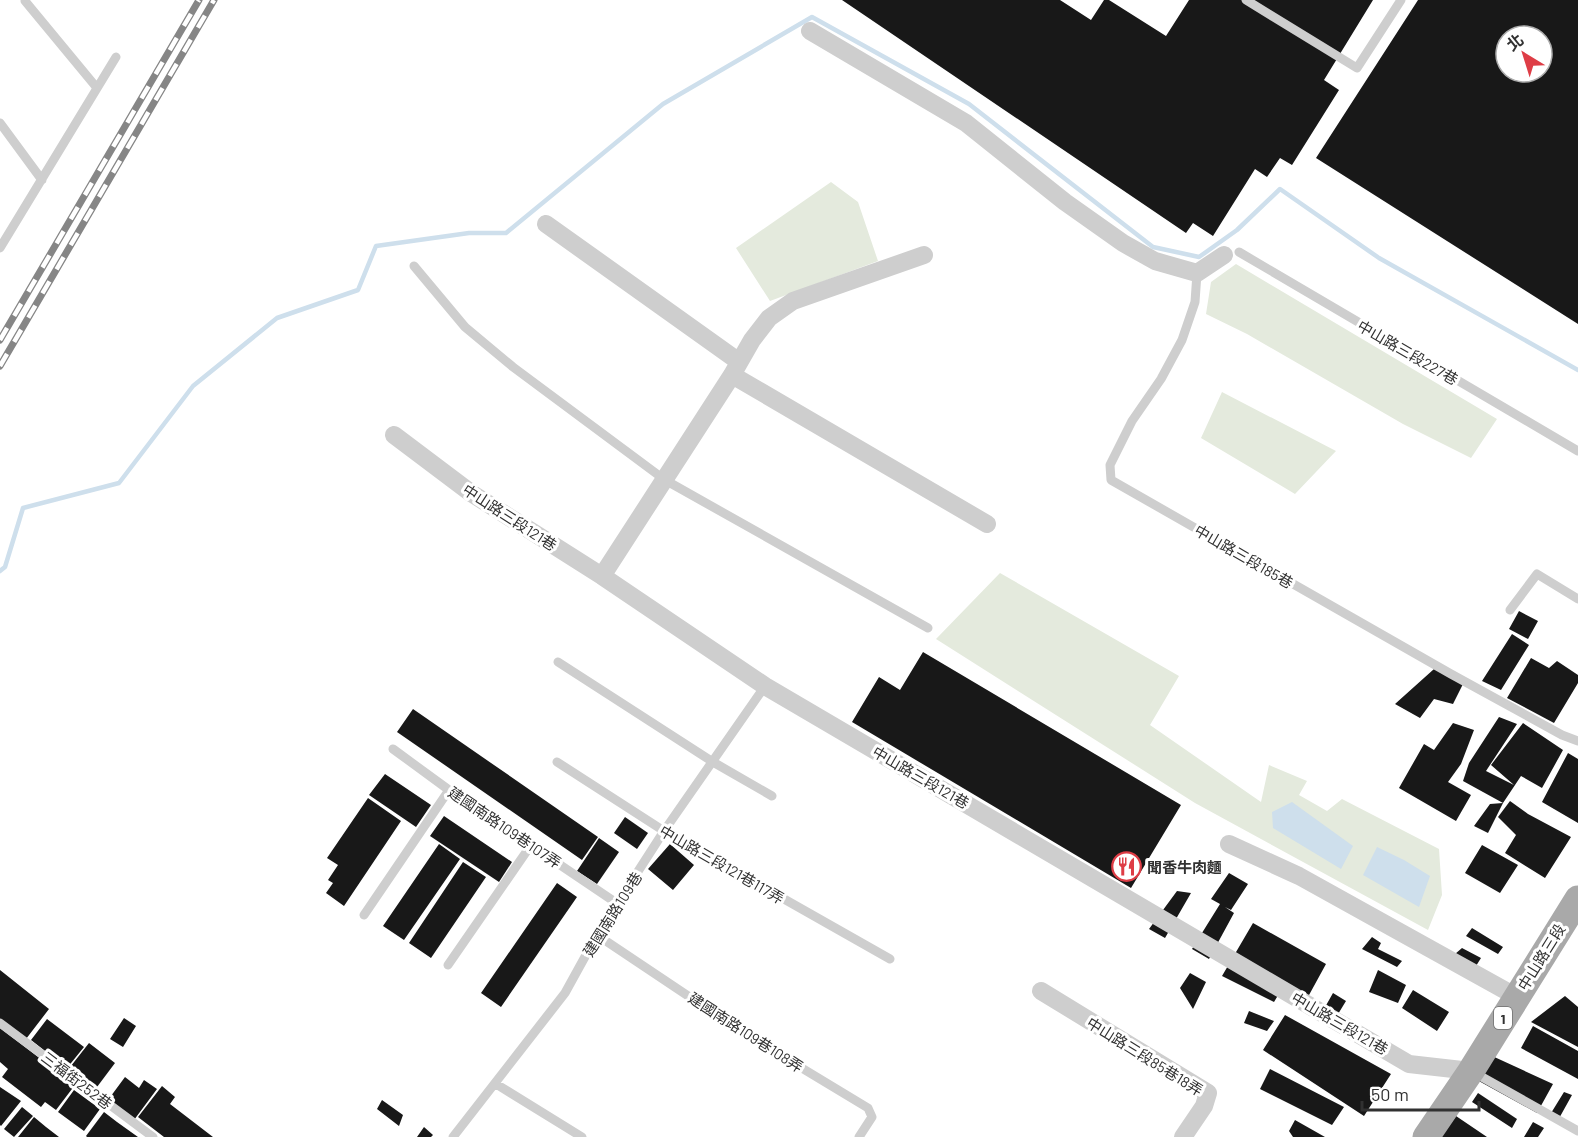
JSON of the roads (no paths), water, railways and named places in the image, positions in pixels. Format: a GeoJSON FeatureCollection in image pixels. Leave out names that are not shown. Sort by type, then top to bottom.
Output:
{"type":"FeatureCollection","features":[{"type":"Feature","properties":{"kind":"main road","name":"中山路三段"},"geometry":{"type":"LineString","coordinates":[[1426,1137],[1471,1071],[1578,898]]}},
{"type":"Feature","properties":{"kind":"street"},"geometry":{"type":"LineString","coordinates":[[810,31],[966,123],[1065,202],[1123,243],[1155,261],[1197,273],[1231,253]]}},
{"type":"Feature","properties":{"kind":"street"},"geometry":{"type":"LineString","coordinates":[[546,224],[735,368],[987,524]]}},
{"type":"Feature","properties":{"kind":"street"},"geometry":{"type":"LineString","coordinates":[[602,576],[769,318],[793,301],[924,255]]}},
{"type":"Feature","properties":{"kind":"street","name":"中山路三段121巷"},"geometry":{"type":"LineString","coordinates":[[394,435],[471,493],[602,576],[765,686],[1409,1064],[1471,1071]]}},
{"type":"Feature","properties":{"kind":"street"},"geometry":{"type":"LineString","coordinates":[[1229,844],[1299,876],[1516,997]]}},
{"type":"Feature","properties":{"kind":"street","name":"中山路三段85巷18弄"},"geometry":{"type":"LineString","coordinates":[[1041,991],[1208,1092],[1204,1106],[1183,1137]]}},
{"type":"Feature","properties":{"kind":"lane"},"geometry":{"type":"LineString","coordinates":[[1246,0],[1357,68],[1401,0]]}},
{"type":"Feature","properties":{"kind":"lane"},"geometry":{"type":"LineString","coordinates":[[25,1],[97,88]]}},
{"type":"Feature","properties":{"kind":"lane"},"geometry":{"type":"LineString","coordinates":[[0,248],[116,57]]}},
{"type":"Feature","properties":{"kind":"lane"},"geometry":{"type":"LineString","coordinates":[[0,123],[42,180]]}},
{"type":"Feature","properties":{"kind":"lane","name":"中山路三段227巷"},"geometry":{"type":"LineString","coordinates":[[1231,253],[1578,451]]}},
{"type":"Feature","properties":{"kind":"lane"},"geometry":{"type":"LineString","coordinates":[[414,266],[465,327],[513,367],[665,480],[928,628]]}},
{"type":"Feature","properties":{"kind":"lane","name":"中山路三段185巷"},"geometry":{"type":"LineString","coordinates":[[1197,273],[1195,302],[1182,340],[1161,379],[1132,421],[1110,465],[1111,480],[1451,674],[1578,741]]}},
{"type":"Feature","properties":{"kind":"lane"},"geometry":{"type":"LineString","coordinates":[[1510,610],[1537,574],[1578,598]]}},
{"type":"Feature","properties":{"kind":"lane"},"geometry":{"type":"LineString","coordinates":[[558,662],[713,762],[772,796]]}},
{"type":"Feature","properties":{"kind":"lane","name":"建國南路109巷"},"geometry":{"type":"LineString","coordinates":[[453,1137],[565,993],[597,935],[664,831],[765,686]]}},
{"type":"Feature","properties":{"kind":"lane","name":"建國南路109巷107弄"},"geometry":{"type":"LineString","coordinates":[[393,749],[449,790],[618,904]]}},
{"type":"Feature","properties":{"kind":"lane","name":"中山路三段121巷117弄"},"geometry":{"type":"LineString","coordinates":[[557,762],[664,831],[890,959]]}},
{"type":"Feature","properties":{"kind":"lane"},"geometry":{"type":"LineString","coordinates":[[364,915],[449,790]]}},
{"type":"Feature","properties":{"kind":"lane"},"geometry":{"type":"LineString","coordinates":[[448,965],[531,845]]}},
{"type":"Feature","properties":{"kind":"lane","name":"建國南路109巷108弄"},"geometry":{"type":"LineString","coordinates":[[597,935],[742,1032],[868,1108],[872,1117],[859,1137]]}},
{"type":"Feature","properties":{"kind":"lane","name":"三福街252巷"},"geometry":{"type":"LineString","coordinates":[[0,1023],[153,1137]]}},
{"type":"Feature","properties":{"kind":"lane"},"geometry":{"type":"LineString","coordinates":[[1471,1071],[1578,1131]]}},
{"type":"Feature","properties":{"kind":"lane"},"geometry":{"type":"LineString","coordinates":[[496,1084],[582,1137]]}},
{"type":"Feature","properties":{"kind":"water"},"geometry":{"type":"Polygon","coordinates":[[[1292,802],[1353,846],[1341,869],[1273,828],[1272,812],[1292,802]]]}},
{"type":"Feature","properties":{"kind":"water"},"geometry":{"type":"Polygon","coordinates":[[[1377,847],[1430,876],[1419,907],[1363,875],[1377,847]]]}},
{"type":"Feature","properties":{"kind":"waterway"},"geometry":{"type":"LineString","coordinates":[[0,571],[5,567],[23,508],[119,483],[193,386],[277,318],[358,290],[376,246],[469,233],[506,233],[663,104],[812,17],[969,104],[1153,247],[1199,257],[1237,230],[1280,189],[1379,258],[1578,370]]}},
{"type":"Feature","properties":{"kind":"railway"},"geometry":{"type":"LineString","coordinates":[[0,340],[199,0]]}},
{"type":"Feature","properties":{"kind":"railway"},"geometry":{"type":"LineString","coordinates":[[0,366],[214,0]]}},
{"type":"Feature","properties":{"kind":"place","name":"聞香牛肉麵"},"geometry":{"type":"Point","coordinates":[1126,867]}}]}
